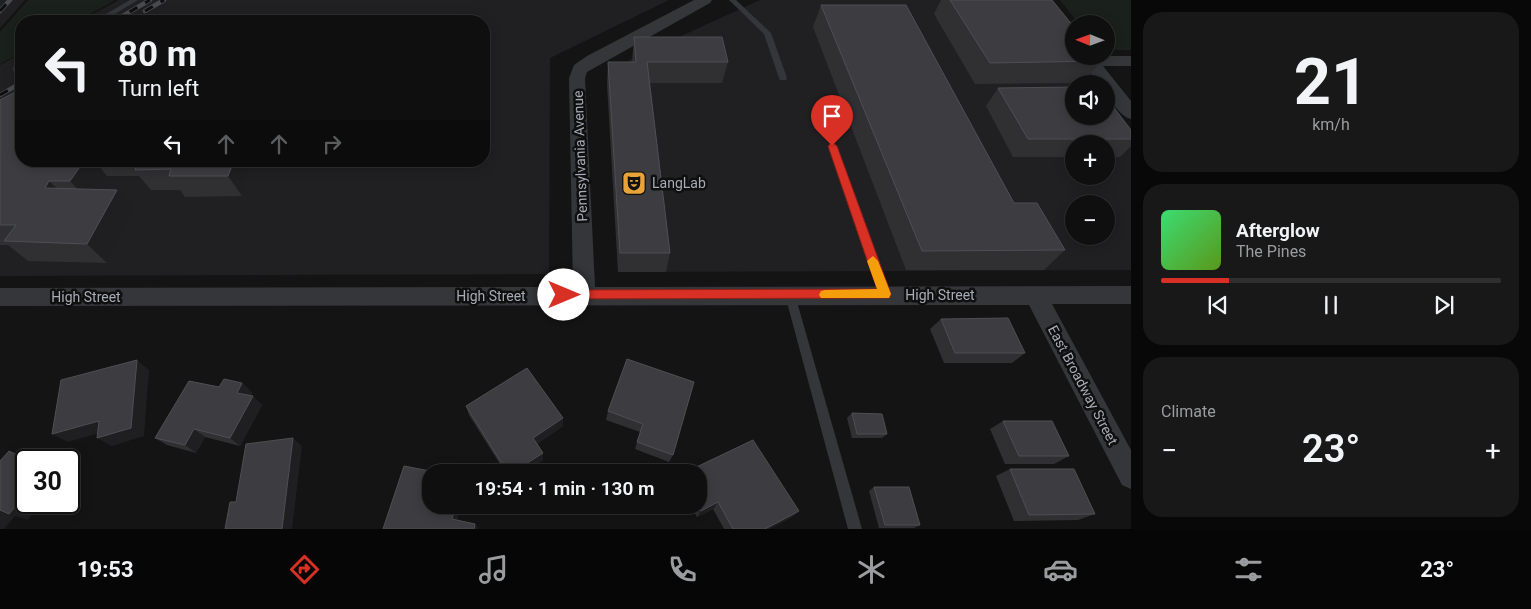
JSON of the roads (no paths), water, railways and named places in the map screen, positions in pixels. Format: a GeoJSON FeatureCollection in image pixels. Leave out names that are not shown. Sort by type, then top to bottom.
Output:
{"type":"FeatureCollection","features":[{"type":"Feature","properties":{"kind":"street","name":"Pennsylvania Avenue"},"geometry":{"type":"LineString","coordinates":[[584,295],[577,78],[580,69],[592,60],[705,0]]}},
{"type":"Feature","properties":{"kind":"street"},"geometry":{"type":"LineString","coordinates":[[1115,60],[1131,61]]}},
{"type":"Feature","properties":{"kind":"street"},"geometry":{"type":"LineString","coordinates":[[1093,65],[1131,113]]}},
{"type":"Feature","properties":{"kind":"street","name":"High Street"},"geometry":{"type":"LineString","coordinates":[[2,301],[584,295],[1131,295]]}},
{"type":"Feature","properties":{"kind":"street","name":"East Broadway Street"},"geometry":{"type":"LineString","coordinates":[[1035,295],[1131,476]]}},
{"type":"Feature","properties":{"kind":"lane"},"geometry":{"type":"LineString","coordinates":[[109,15],[135,0]]}},
{"type":"Feature","properties":{"kind":"lane"},"geometry":{"type":"LineString","coordinates":[[732,0],[767,33],[783,78]]}},
{"type":"Feature","properties":{"kind":"lane"},"geometry":{"type":"LineString","coordinates":[[832,146],[885,294]]}},
{"type":"Feature","properties":{"kind":"lane"},"geometry":{"type":"LineString","coordinates":[[790,295],[855,529]]}},
{"type":"Feature","properties":{"kind":"railway"},"geometry":{"type":"LineString","coordinates":[[0,11],[10,0]]}},
{"type":"Feature","properties":{"kind":"railway"},"geometry":{"type":"LineString","coordinates":[[124,15],[150,0]]}},
{"type":"Feature","properties":{"kind":"railway"},"geometry":{"type":"LineString","coordinates":[[145,11],[164,0]]}},
{"type":"Feature","properties":{"kind":"railway"},"geometry":{"type":"LineString","coordinates":[[0,95],[15,86]]}},
{"type":"Feature","properties":{"kind":"place","name":"LangLab"},"geometry":{"type":"Point","coordinates":[634,183]}}]}
